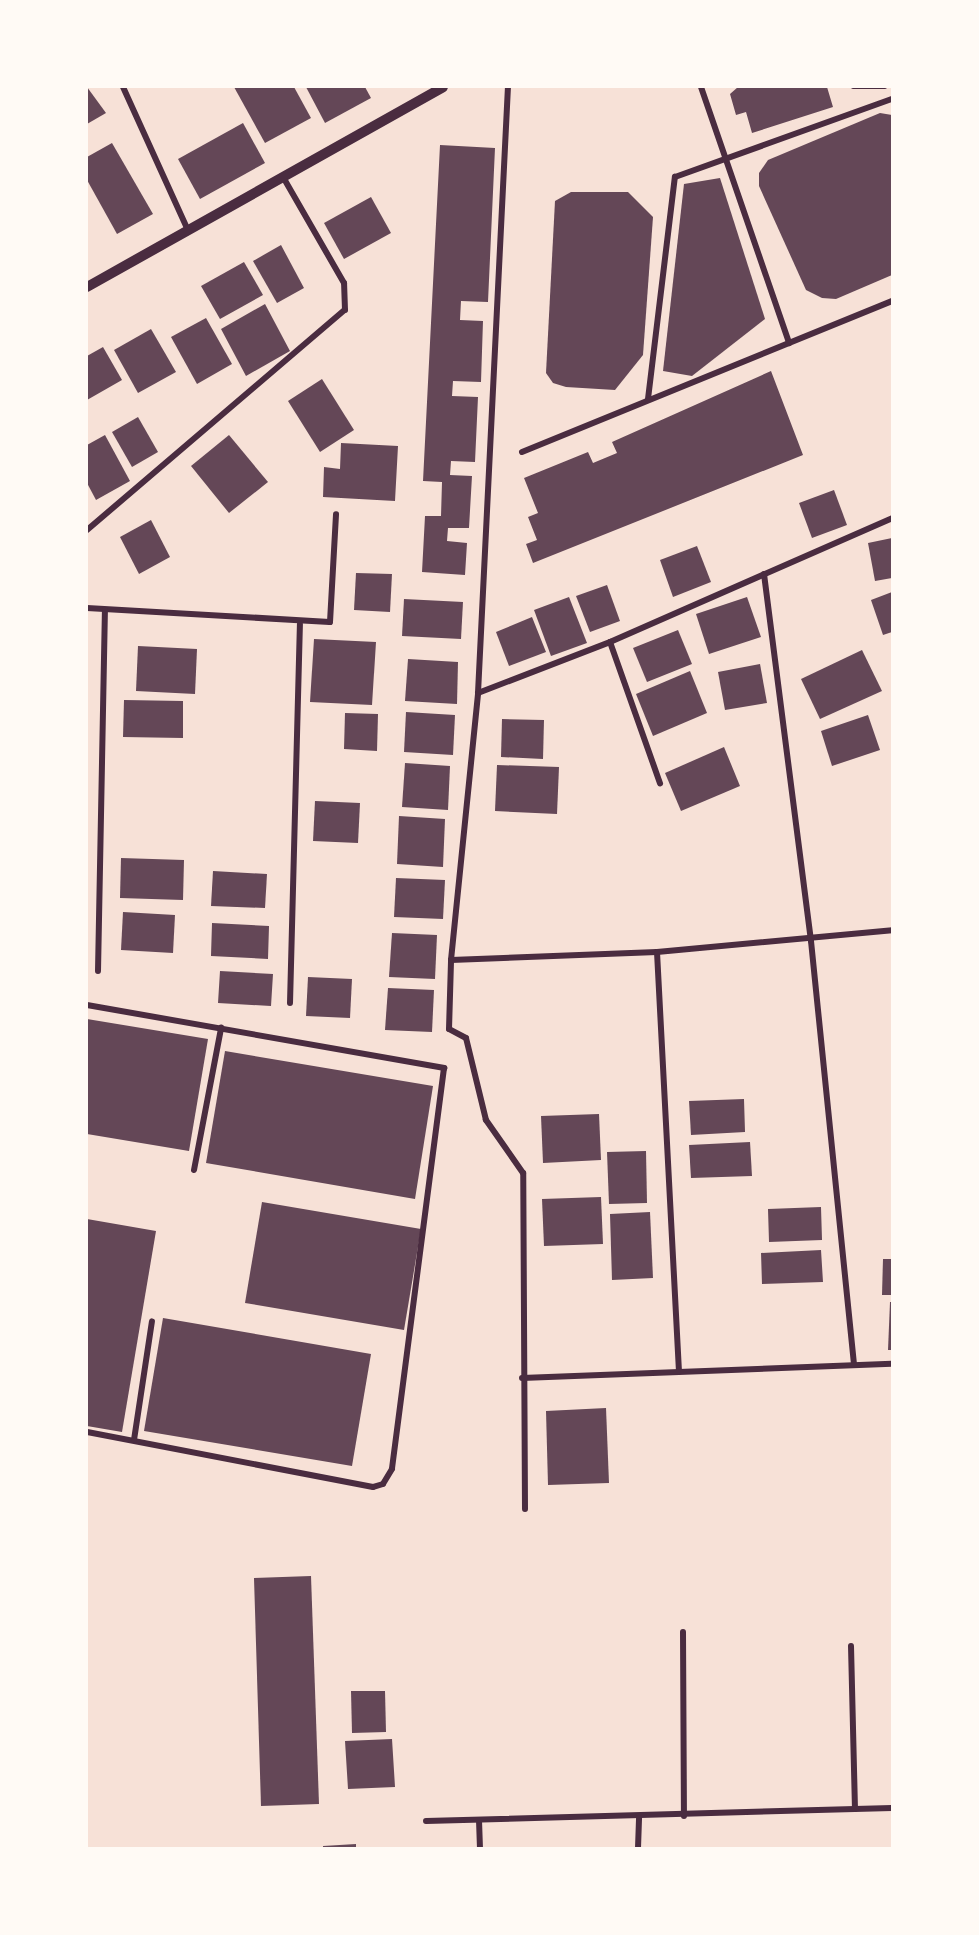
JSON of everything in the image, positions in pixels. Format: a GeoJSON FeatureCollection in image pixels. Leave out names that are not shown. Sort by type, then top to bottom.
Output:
{"type":"FeatureCollection","features":[{"type":"Feature","properties":{"kind":"street"},"geometry":{"type":"LineString","coordinates":[[123,87],[188,230]]}},
{"type":"Feature","properties":{"kind":"street"},"geometry":{"type":"LineString","coordinates":[[87,287],[443,87]]}},
{"type":"Feature","properties":{"kind":"street"},"geometry":{"type":"LineString","coordinates":[[508,87],[478,693],[451,960],[449,1029],[466,1038],[486,1120],[523,1173],[522,1378],[525,1509]]}},
{"type":"Feature","properties":{"kind":"street"},"geometry":{"type":"LineString","coordinates":[[701,87],[789,343]]}},
{"type":"Feature","properties":{"kind":"street"},"geometry":{"type":"LineString","coordinates":[[648,399],[675,177],[892,99]]}},
{"type":"Feature","properties":{"kind":"street"},"geometry":{"type":"LineString","coordinates":[[87,530],[345,310],[344,282],[283,177]]}},
{"type":"Feature","properties":{"kind":"street"},"geometry":{"type":"LineString","coordinates":[[522,452],[892,300]]}},
{"type":"Feature","properties":{"kind":"street"},"geometry":{"type":"LineString","coordinates":[[87,608],[324,624],[333,615],[336,514]]}},
{"type":"Feature","properties":{"kind":"street"},"geometry":{"type":"LineString","coordinates":[[478,693],[610,642],[892,518]]}},
{"type":"Feature","properties":{"kind":"street"},"geometry":{"type":"LineString","coordinates":[[764,574],[811,941],[854,1365]]}},
{"type":"Feature","properties":{"kind":"street"},"geometry":{"type":"LineString","coordinates":[[98,971],[105,610]]}},
{"type":"Feature","properties":{"kind":"street"},"geometry":{"type":"LineString","coordinates":[[290,1003],[300,624]]}},
{"type":"Feature","properties":{"kind":"street"},"geometry":{"type":"LineString","coordinates":[[610,642],[660,783]]}},
{"type":"Feature","properties":{"kind":"street"},"geometry":{"type":"LineString","coordinates":[[451,960],[657,952],[811,941],[892,930]]}},
{"type":"Feature","properties":{"kind":"street"},"geometry":{"type":"LineString","coordinates":[[657,952],[679,1371]]}},
{"type":"Feature","properties":{"kind":"street"},"geometry":{"type":"LineString","coordinates":[[87,1005],[444,1068],[392,1469],[383,1484],[374,1487],[87,1432]]}},
{"type":"Feature","properties":{"kind":"street"},"geometry":{"type":"LineString","coordinates":[[194,1170],[221,1028]]}},
{"type":"Feature","properties":{"kind":"street"},"geometry":{"type":"LineString","coordinates":[[134,1440],[152,1321]]}},
{"type":"Feature","properties":{"kind":"street"},"geometry":{"type":"LineString","coordinates":[[522,1378],[892,1364]]}},
{"type":"Feature","properties":{"kind":"street"},"geometry":{"type":"LineString","coordinates":[[683,1632],[684,1816]]}},
{"type":"Feature","properties":{"kind":"street"},"geometry":{"type":"LineString","coordinates":[[851,1646],[855,1809]]}},
{"type":"Feature","properties":{"kind":"street"},"geometry":{"type":"LineString","coordinates":[[426,1821],[639,1818],[892,1808]]}},
{"type":"Feature","properties":{"kind":"street"},"geometry":{"type":"LineString","coordinates":[[638,1848],[639,1818]]}},
{"type":"Feature","properties":{"kind":"street"},"geometry":{"type":"LineString","coordinates":[[479,1820],[480,1848]]}},
{"type":"Feature","properties":{"kind":"lane"},"geometry":{"type":"LineString","coordinates":[[853,87],[885,87]]}},
{"type":"Feature","properties":{"kind":"building"},"geometry":{"type":"Polygon","coordinates":[[[87,87],[106,113],[87,124],[87,87]]]}},
{"type":"Feature","properties":{"kind":"building"},"geometry":{"type":"Polygon","coordinates":[[[234,87],[294,87],[311,118],[265,143],[234,87]]]}},
{"type":"Feature","properties":{"kind":"building"},"geometry":{"type":"Polygon","coordinates":[[[306,87],[365,87],[371,98],[325,123],[306,87]]]}},
{"type":"Feature","properties":{"kind":"building"},"geometry":{"type":"Polygon","coordinates":[[[738,87],[827,87],[833,107],[752,133],[746,112],[736,115],[730,94],[738,87]]]}},
{"type":"Feature","properties":{"kind":"building"},"geometry":{"type":"Polygon","coordinates":[[[880,113],[892,115],[892,275],[836,299],[822,298],[806,290],[759,186],[759,173],[768,160],[880,113]]]}},
{"type":"Feature","properties":{"kind":"building"},"geometry":{"type":"Polygon","coordinates":[[[243,123],[265,163],[200,199],[178,159],[243,123]]]}},
{"type":"Feature","properties":{"kind":"building"},"geometry":{"type":"Polygon","coordinates":[[[112,143],[153,214],[117,234],[87,180],[87,157],[112,143]]]}},
{"type":"Feature","properties":{"kind":"building"},"geometry":{"type":"Polygon","coordinates":[[[440,145],[495,148],[488,302],[461,301],[460,320],[483,321],[481,382],[453,381],[452,396],[478,397],[475,462],[451,461],[450,475],[472,476],[469,528],[448,528],[447,541],[467,543],[465,575],[422,572],[425,516],[441,516],[442,482],[423,481],[440,145]]]}},
{"type":"Feature","properties":{"kind":"building"},"geometry":{"type":"Polygon","coordinates":[[[720,178],[765,319],[692,376],[663,371],[684,184],[720,178]]]}},
{"type":"Feature","properties":{"kind":"building"},"geometry":{"type":"Polygon","coordinates":[[[571,192],[628,192],[653,217],[643,355],[615,390],[566,387],[553,383],[546,373],[555,201],[571,192]]]}},
{"type":"Feature","properties":{"kind":"building"},"geometry":{"type":"Polygon","coordinates":[[[371,197],[391,233],[344,259],[324,223],[371,197]]]}},
{"type":"Feature","properties":{"kind":"building"},"geometry":{"type":"Polygon","coordinates":[[[281,245],[304,288],[277,303],[253,261],[281,245]]]}},
{"type":"Feature","properties":{"kind":"building"},"geometry":{"type":"Polygon","coordinates":[[[244,262],[263,295],[220,319],[201,286],[244,262]]]}},
{"type":"Feature","properties":{"kind":"building"},"geometry":{"type":"Polygon","coordinates":[[[265,304],[290,351],[246,376],[221,329],[265,304]]]}},
{"type":"Feature","properties":{"kind":"building"},"geometry":{"type":"Polygon","coordinates":[[[206,318],[232,364],[197,384],[171,337],[206,318]]]}},
{"type":"Feature","properties":{"kind":"building"},"geometry":{"type":"Polygon","coordinates":[[[151,329],[176,372],[138,393],[114,350],[151,329]]]}},
{"type":"Feature","properties":{"kind":"building"},"geometry":{"type":"Polygon","coordinates":[[[103,347],[122,380],[87,400],[87,356],[103,347]]]}},
{"type":"Feature","properties":{"kind":"building"},"geometry":{"type":"Polygon","coordinates":[[[771,371],[803,455],[533,563],[526,544],[537,540],[528,517],[538,513],[524,478],[588,452],[593,463],[617,453],[612,442],[771,371]]]}},
{"type":"Feature","properties":{"kind":"building"},"geometry":{"type":"Polygon","coordinates":[[[322,379],[354,430],[320,452],[288,401],[322,379]]]}},
{"type":"Feature","properties":{"kind":"building"},"geometry":{"type":"Polygon","coordinates":[[[138,417],[158,452],[132,467],[112,432],[138,417]]]}},
{"type":"Feature","properties":{"kind":"building"},"geometry":{"type":"Polygon","coordinates":[[[105,435],[130,481],[96,500],[87,483],[87,445],[105,435]]]}},
{"type":"Feature","properties":{"kind":"building"},"geometry":{"type":"Polygon","coordinates":[[[229,435],[268,482],[229,513],[191,466],[229,435]]]}},
{"type":"Feature","properties":{"kind":"building"},"geometry":{"type":"Polygon","coordinates":[[[341,443],[398,446],[395,501],[323,497],[324,467],[340,469],[341,443]]]}},
{"type":"Feature","properties":{"kind":"building"},"geometry":{"type":"Polygon","coordinates":[[[834,490],[847,525],[812,538],[799,503],[834,490]]]}},
{"type":"Feature","properties":{"kind":"building"},"geometry":{"type":"Polygon","coordinates":[[[151,520],[170,557],[139,574],[120,537],[151,520]]]}},
{"type":"Feature","properties":{"kind":"building"},"geometry":{"type":"Polygon","coordinates":[[[892,538],[892,578],[875,581],[868,543],[892,538]]]}},
{"type":"Feature","properties":{"kind":"building"},"geometry":{"type":"Polygon","coordinates":[[[697,546],[711,582],[673,597],[660,560],[697,546]]]}},
{"type":"Feature","properties":{"kind":"building"},"geometry":{"type":"Polygon","coordinates":[[[356,573],[392,574],[390,612],[354,610],[356,573]]]}},
{"type":"Feature","properties":{"kind":"building"},"geometry":{"type":"Polygon","coordinates":[[[607,585],[620,621],[590,632],[576,596],[607,585]]]}},
{"type":"Feature","properties":{"kind":"building"},"geometry":{"type":"Polygon","coordinates":[[[892,592],[892,632],[883,635],[871,600],[892,592]]]}},
{"type":"Feature","properties":{"kind":"building"},"geometry":{"type":"Polygon","coordinates":[[[569,597],[587,643],[551,656],[534,610],[569,597]]]}},
{"type":"Feature","properties":{"kind":"building"},"geometry":{"type":"Polygon","coordinates":[[[747,597],[761,637],[709,654],[696,614],[747,597]]]}},
{"type":"Feature","properties":{"kind":"building"},"geometry":{"type":"Polygon","coordinates":[[[404,599],[463,602],[461,639],[402,636],[404,599]]]}},
{"type":"Feature","properties":{"kind":"building"},"geometry":{"type":"Polygon","coordinates":[[[532,617],[546,652],[509,666],[496,632],[532,617]]]}},
{"type":"Feature","properties":{"kind":"building"},"geometry":{"type":"Polygon","coordinates":[[[678,630],[692,664],[647,682],[633,648],[678,630]]]}},
{"type":"Feature","properties":{"kind":"building"},"geometry":{"type":"Polygon","coordinates":[[[314,639],[376,642],[372,705],[310,702],[314,639]]]}},
{"type":"Feature","properties":{"kind":"building"},"geometry":{"type":"Polygon","coordinates":[[[138,646],[197,649],[195,694],[136,691],[138,646]]]}},
{"type":"Feature","properties":{"kind":"building"},"geometry":{"type":"Polygon","coordinates":[[[862,650],[882,691],[820,719],[801,679],[862,650]]]}},
{"type":"Feature","properties":{"kind":"building"},"geometry":{"type":"Polygon","coordinates":[[[408,659],[458,662],[457,704],[405,701],[408,659]]]}},
{"type":"Feature","properties":{"kind":"building"},"geometry":{"type":"Polygon","coordinates":[[[760,664],[767,703],[725,710],[718,672],[760,664]]]}},
{"type":"Feature","properties":{"kind":"building"},"geometry":{"type":"Polygon","coordinates":[[[690,671],[707,713],[653,736],[636,694],[690,671]]]}},
{"type":"Feature","properties":{"kind":"building"},"geometry":{"type":"Polygon","coordinates":[[[124,700],[183,701],[183,738],[123,737],[124,700]]]}},
{"type":"Feature","properties":{"kind":"building"},"geometry":{"type":"Polygon","coordinates":[[[406,712],[455,715],[453,755],[404,752],[406,712]]]}},
{"type":"Feature","properties":{"kind":"building"},"geometry":{"type":"Polygon","coordinates":[[[345,713],[378,714],[377,751],[344,749],[345,713]]]}},
{"type":"Feature","properties":{"kind":"building"},"geometry":{"type":"Polygon","coordinates":[[[868,715],[880,750],[832,766],[821,731],[868,715]]]}},
{"type":"Feature","properties":{"kind":"building"},"geometry":{"type":"Polygon","coordinates":[[[502,719],[544,720],[543,759],[501,757],[502,719]]]}},
{"type":"Feature","properties":{"kind":"building"},"geometry":{"type":"Polygon","coordinates":[[[724,747],[740,786],[681,811],[665,773],[724,747]]]}},
{"type":"Feature","properties":{"kind":"building"},"geometry":{"type":"Polygon","coordinates":[[[405,763],[450,766],[448,810],[402,807],[405,763]]]}},
{"type":"Feature","properties":{"kind":"building"},"geometry":{"type":"Polygon","coordinates":[[[497,765],[559,767],[557,814],[495,811],[497,765]]]}},
{"type":"Feature","properties":{"kind":"building"},"geometry":{"type":"Polygon","coordinates":[[[315,801],[360,803],[358,843],[313,841],[315,801]]]}},
{"type":"Feature","properties":{"kind":"building"},"geometry":{"type":"Polygon","coordinates":[[[399,816],[445,819],[443,867],[397,864],[399,816]]]}},
{"type":"Feature","properties":{"kind":"building"},"geometry":{"type":"Polygon","coordinates":[[[121,858],[184,860],[183,900],[120,898],[121,858]]]}},
{"type":"Feature","properties":{"kind":"building"},"geometry":{"type":"Polygon","coordinates":[[[213,871],[267,874],[265,908],[211,906],[213,871]]]}},
{"type":"Feature","properties":{"kind":"building"},"geometry":{"type":"Polygon","coordinates":[[[396,878],[445,880],[443,919],[394,917],[396,878]]]}},
{"type":"Feature","properties":{"kind":"building"},"geometry":{"type":"Polygon","coordinates":[[[123,912],[175,915],[173,953],[121,950],[123,912]]]}},
{"type":"Feature","properties":{"kind":"building"},"geometry":{"type":"Polygon","coordinates":[[[212,923],[269,926],[268,959],[211,956],[212,923]]]}},
{"type":"Feature","properties":{"kind":"building"},"geometry":{"type":"Polygon","coordinates":[[[392,933],[437,935],[435,979],[389,977],[392,933]]]}},
{"type":"Feature","properties":{"kind":"building"},"geometry":{"type":"Polygon","coordinates":[[[220,971],[273,974],[271,1006],[218,1003],[220,971]]]}},
{"type":"Feature","properties":{"kind":"building"},"geometry":{"type":"Polygon","coordinates":[[[308,977],[352,979],[350,1018],[306,1016],[308,977]]]}},
{"type":"Feature","properties":{"kind":"building"},"geometry":{"type":"Polygon","coordinates":[[[388,988],[434,990],[432,1032],[385,1030],[388,988]]]}},
{"type":"Feature","properties":{"kind":"building"},"geometry":{"type":"Polygon","coordinates":[[[87,1019],[208,1039],[189,1151],[87,1134],[87,1019]]]}},
{"type":"Feature","properties":{"kind":"building"},"geometry":{"type":"Polygon","coordinates":[[[225,1051],[433,1086],[415,1199],[206,1163],[225,1051]]]}},
{"type":"Feature","properties":{"kind":"building"},"geometry":{"type":"Polygon","coordinates":[[[744,1099],[745,1132],[691,1135],[689,1101],[744,1099]]]}},
{"type":"Feature","properties":{"kind":"building"},"geometry":{"type":"Polygon","coordinates":[[[599,1114],[601,1160],[543,1163],[541,1116],[599,1114]]]}},
{"type":"Feature","properties":{"kind":"building"},"geometry":{"type":"Polygon","coordinates":[[[750,1142],[752,1176],[691,1178],[689,1145],[750,1142]]]}},
{"type":"Feature","properties":{"kind":"building"},"geometry":{"type":"Polygon","coordinates":[[[646,1151],[647,1203],[609,1204],[607,1152],[646,1151]]]}},
{"type":"Feature","properties":{"kind":"building"},"geometry":{"type":"Polygon","coordinates":[[[601,1197],[603,1244],[544,1246],[542,1199],[601,1197]]]}},
{"type":"Feature","properties":{"kind":"building"},"geometry":{"type":"Polygon","coordinates":[[[262,1202],[421,1229],[404,1330],[245,1303],[262,1202]]]}},
{"type":"Feature","properties":{"kind":"building"},"geometry":{"type":"Polygon","coordinates":[[[821,1207],[822,1240],[769,1242],[768,1209],[821,1207]]]}},
{"type":"Feature","properties":{"kind":"building"},"geometry":{"type":"Polygon","coordinates":[[[650,1212],[653,1278],[612,1280],[610,1214],[650,1212]]]}},
{"type":"Feature","properties":{"kind":"building"},"geometry":{"type":"Polygon","coordinates":[[[87,1219],[156,1231],[122,1432],[87,1426],[87,1219]]]}},
{"type":"Feature","properties":{"kind":"building"},"geometry":{"type":"Polygon","coordinates":[[[821,1250],[823,1282],[762,1284],[761,1253],[821,1250]]]}},
{"type":"Feature","properties":{"kind":"building"},"geometry":{"type":"Polygon","coordinates":[[[883,1259],[892,1259],[892,1295],[882,1295],[883,1259]]]}},
{"type":"Feature","properties":{"kind":"building"},"geometry":{"type":"Polygon","coordinates":[[[890,1302],[892,1302],[892,1350],[888,1350],[890,1302]]]}},
{"type":"Feature","properties":{"kind":"building"},"geometry":{"type":"Polygon","coordinates":[[[163,1318],[371,1354],[352,1466],[144,1431],[163,1318]]]}},
{"type":"Feature","properties":{"kind":"building"},"geometry":{"type":"Polygon","coordinates":[[[606,1408],[609,1483],[548,1485],[546,1411],[606,1408]]]}},
{"type":"Feature","properties":{"kind":"building"},"geometry":{"type":"Polygon","coordinates":[[[311,1576],[319,1804],[261,1806],[254,1578],[311,1576]]]}},
{"type":"Feature","properties":{"kind":"building"},"geometry":{"type":"Polygon","coordinates":[[[351,1691],[385,1691],[386,1732],[352,1733],[351,1691]]]}},
{"type":"Feature","properties":{"kind":"building"},"geometry":{"type":"Polygon","coordinates":[[[392,1739],[395,1787],[348,1789],[345,1741],[392,1739]]]}},
{"type":"Feature","properties":{"kind":"building"},"geometry":{"type":"Polygon","coordinates":[[[356,1844],[356,1848],[323,1848],[323,1846],[356,1844]]]}}]}
